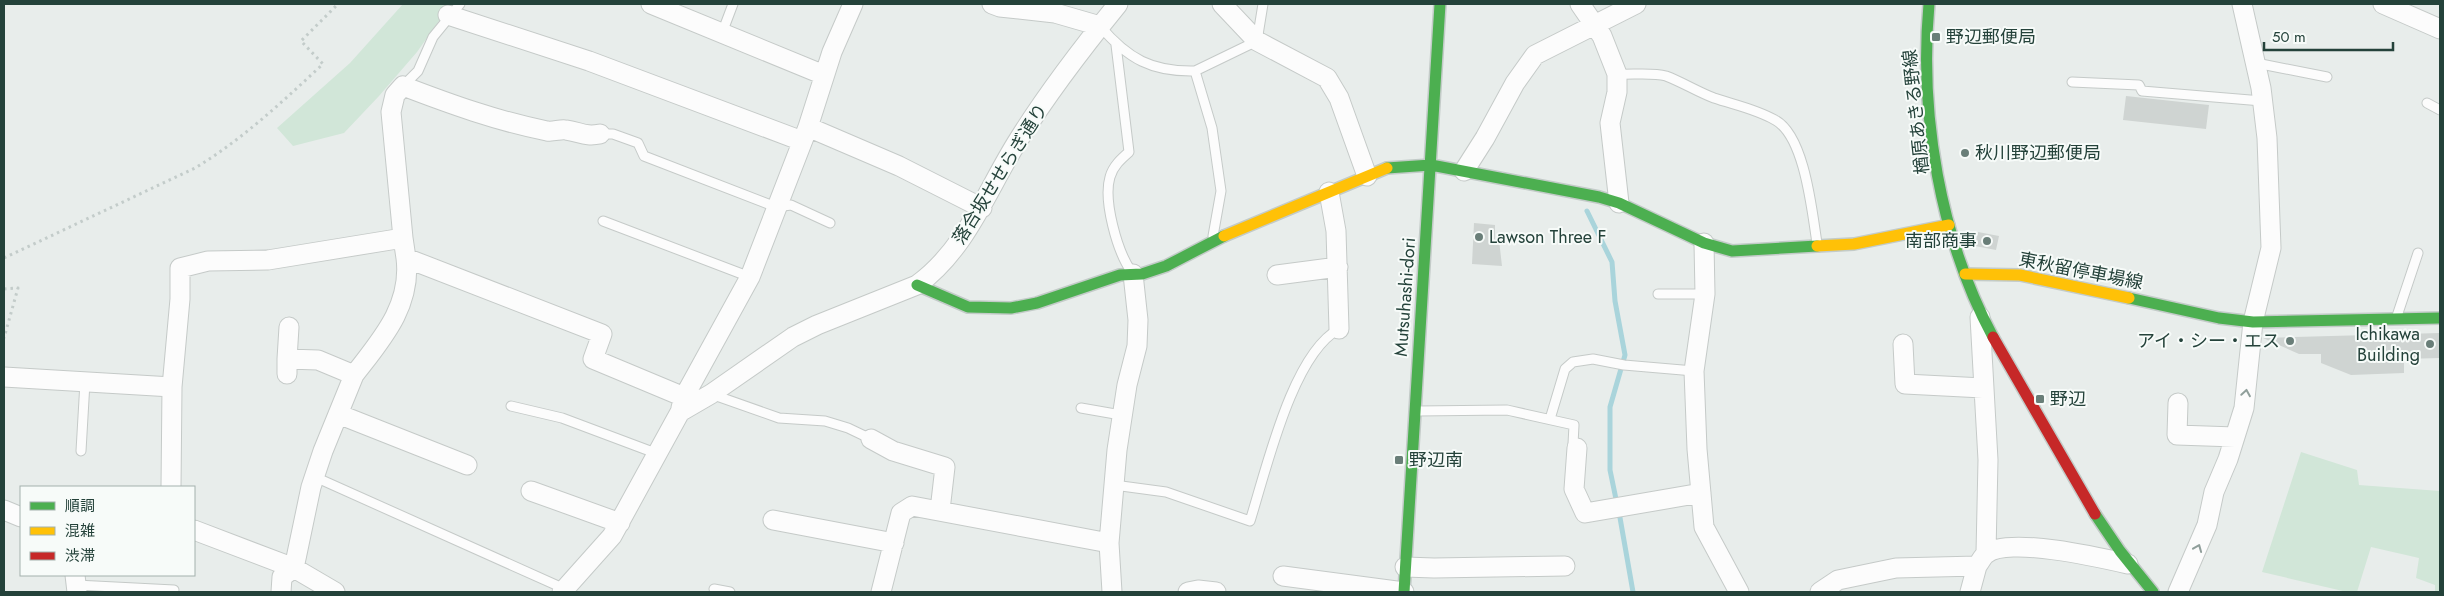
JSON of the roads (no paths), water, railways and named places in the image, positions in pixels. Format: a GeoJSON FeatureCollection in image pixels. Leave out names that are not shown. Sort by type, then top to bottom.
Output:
{"type":"FeatureCollection","features":[{"type":"Feature","properties":{"kind":"main road","name":"Mutsuhashi-dori"},"geometry":{"type":"LineString","coordinates":[[1404,592],[1440,4]]}},
{"type":"Feature","properties":{"kind":"main road","name":"楢原あきる野線"},"geometry":{"type":"LineString","coordinates":[[1929,4],[1925,58],[1932,130],[1949,224],[1965,274]]}},
{"type":"Feature","properties":{"kind":"main road"},"geometry":{"type":"LineString","coordinates":[[917,285],[968,306],[1011,308],[1037,304],[1120,275],[1133,274],[1166,266],[1212,241],[1383,168],[1430,165],[1599,197],[1619,203],[1704,243],[1732,252],[1818,248],[1854,244],[1949,224]]}},
{"type":"Feature","properties":{"kind":"main road"},"geometry":{"type":"LineString","coordinates":[[1965,274],[1979,310],[2066,466],[2128,564],[2153,592]]}},
{"type":"Feature","properties":{"kind":"main road","name":"東秋留停車場線"},"geometry":{"type":"LineString","coordinates":[[1965,274],[2020,275],[2219,318],[2253,322],[2440,318]]}},
{"type":"Feature","properties":{"kind":"street"},"geometry":{"type":"LineString","coordinates":[[651,4],[824,75]]}},
{"type":"Feature","properties":{"kind":"street"},"geometry":{"type":"LineString","coordinates":[[563,591],[612,536],[620,523],[750,277],[805,134],[824,75],[853,4]]}},
{"type":"Feature","properties":{"kind":"street"},"geometry":{"type":"LineString","coordinates":[[992,4],[1000,7],[1055,13],[1100,26]]}},
{"type":"Feature","properties":{"kind":"street","name":"落合坂せせらぎ通り"},"geometry":{"type":"LineString","coordinates":[[682,404],[711,394],[792,337],[917,285],[929,277],[950,253],[982,208],[1019,139],[1093,33],[1118,4]]}},
{"type":"Feature","properties":{"kind":"street"},"geometry":{"type":"LineString","coordinates":[[1222,4],[1257,41],[1327,78],[1339,98],[1367,176]]}},
{"type":"Feature","properties":{"kind":"street"},"geometry":{"type":"LineString","coordinates":[[1580,4],[1602,36],[1616,74],[1617,92],[1610,123],[1619,203]]}},
{"type":"Feature","properties":{"kind":"street"},"geometry":{"type":"LineString","coordinates":[[1464,171],[1485,138],[1514,83],[1535,55],[1636,4]]}},
{"type":"Feature","properties":{"kind":"street"},"geometry":{"type":"LineString","coordinates":[[2178,592],[2208,525],[2214,492],[2234,437],[2246,392],[2253,322],[2271,248],[2267,138],[2256,63],[2242,4]]}},
{"type":"Feature","properties":{"kind":"street"},"geometry":{"type":"LineString","coordinates":[[2394,6],[2440,28]]}},
{"type":"Feature","properties":{"kind":"street"},"geometry":{"type":"LineString","coordinates":[[454,10],[589,61],[899,166],[982,208]]}},
{"type":"Feature","properties":{"kind":"street"},"geometry":{"type":"LineString","coordinates":[[280,592],[282,577],[294,568],[315,477],[338,414],[354,375],[389,330],[399,311],[408,274],[391,112],[395,95],[403,86],[454,106],[517,124],[550,131],[566,130],[587,136],[600,134]]}},
{"type":"Feature","properties":{"kind":"street"},"geometry":{"type":"LineString","coordinates":[[1329,192],[1336,231],[1339,329]]}},
{"type":"Feature","properties":{"kind":"street"},"geometry":{"type":"LineString","coordinates":[[171,486],[172,387],[180,299],[180,268],[208,261],[268,260],[403,238]]}},
{"type":"Feature","properties":{"kind":"street"},"geometry":{"type":"LineString","coordinates":[[1704,243],[1705,294],[1694,371],[1704,527],[1739,592]]}},
{"type":"Feature","properties":{"kind":"street"},"geometry":{"type":"LineString","coordinates":[[406,258],[602,334],[593,359],[682,404]]}},
{"type":"Feature","properties":{"kind":"street"},"geometry":{"type":"LineString","coordinates":[[1277,275],[1338,267]]}},
{"type":"Feature","properties":{"kind":"street"},"geometry":{"type":"LineString","coordinates":[[1112,592],[1109,543],[1114,485],[1122,415],[1137,346],[1138,320],[1133,274]]}},
{"type":"Feature","properties":{"kind":"street"},"geometry":{"type":"LineString","coordinates":[[1970,592],[1982,560],[1988,460],[1979,310]]}},
{"type":"Feature","properties":{"kind":"street"},"geometry":{"type":"LineString","coordinates":[[289,327],[287,366],[318,360],[354,375]]}},
{"type":"Feature","properties":{"kind":"street"},"geometry":{"type":"LineString","coordinates":[[1903,344],[1905,384],[1983,388]]}},
{"type":"Feature","properties":{"kind":"street"},"geometry":{"type":"LineString","coordinates":[[4,376],[172,387]]}},
{"type":"Feature","properties":{"kind":"street"},"geometry":{"type":"LineString","coordinates":[[2178,403],[2177,435],[2234,437]]}},
{"type":"Feature","properties":{"kind":"street"},"geometry":{"type":"LineString","coordinates":[[338,414],[467,465]]}},
{"type":"Feature","properties":{"kind":"street"},"geometry":{"type":"LineString","coordinates":[[871,439],[893,451],[946,467],[940,510]]}},
{"type":"Feature","properties":{"kind":"street"},"geometry":{"type":"LineString","coordinates":[[1577,448],[1574,489],[1585,514],[1701,493]]}},
{"type":"Feature","properties":{"kind":"street"},"geometry":{"type":"LineString","coordinates":[[531,491],[620,523]]}},
{"type":"Feature","properties":{"kind":"street"},"geometry":{"type":"LineString","coordinates":[[881,592],[901,513],[912,506],[1109,543]]}},
{"type":"Feature","properties":{"kind":"street"},"geometry":{"type":"LineString","coordinates":[[4,510],[20,517]]}},
{"type":"Feature","properties":{"kind":"street"},"geometry":{"type":"LineString","coordinates":[[773,520],[894,543]]}},
{"type":"Feature","properties":{"kind":"street"},"geometry":{"type":"LineString","coordinates":[[195,530],[294,568],[335,592]]}},
{"type":"Feature","properties":{"kind":"street"},"geometry":{"type":"LineString","coordinates":[[1820,592],[1838,580],[1896,568],[1982,560],[1995,550],[2019,548],[2070,551],[2128,564]]}},
{"type":"Feature","properties":{"kind":"street"},"geometry":{"type":"LineString","coordinates":[[1406,567],[1565,566]]}},
{"type":"Feature","properties":{"kind":"street"},"geometry":{"type":"LineString","coordinates":[[1283,576],[1377,590],[1404,592]]}},
{"type":"Feature","properties":{"kind":"street"},"geometry":{"type":"LineString","coordinates":[[1188,592],[1198,590],[1216,592]]}},
{"type":"Feature","properties":{"kind":"lane"},"geometry":{"type":"LineString","coordinates":[[722,33],[733,4]]}},
{"type":"Feature","properties":{"kind":"lane"},"geometry":{"type":"LineString","coordinates":[[1100,26],[1116,46],[1145,64],[1176,72],[1195,71],[1257,41],[1263,4]]}},
{"type":"Feature","properties":{"kind":"lane"},"geometry":{"type":"LineString","coordinates":[[403,86],[418,71],[432,37],[454,10]]}},
{"type":"Feature","properties":{"kind":"lane"},"geometry":{"type":"LineString","coordinates":[[1116,46],[1129,152],[1116,165],[1110,178],[1109,207],[1125,263],[1133,274]]}},
{"type":"Feature","properties":{"kind":"lane"},"geometry":{"type":"LineString","coordinates":[[2256,63],[2327,77]]}},
{"type":"Feature","properties":{"kind":"lane"},"geometry":{"type":"LineString","coordinates":[[1195,71],[1212,128],[1221,191],[1212,241]]}},
{"type":"Feature","properties":{"kind":"lane"},"geometry":{"type":"LineString","coordinates":[[1616,74],[1664,76],[1701,94],[1748,108],[1777,121],[1798,149],[1818,248]]}},
{"type":"Feature","properties":{"kind":"lane"},"geometry":{"type":"LineString","coordinates":[[2072,82],[2139,85],[2142,91],[2262,101]]}},
{"type":"Feature","properties":{"kind":"lane"},"geometry":{"type":"LineString","coordinates":[[2427,103],[2439,107]]}},
{"type":"Feature","properties":{"kind":"lane"},"geometry":{"type":"LineString","coordinates":[[600,134],[612,134],[638,143],[644,156],[776,207],[791,206],[830,223]]}},
{"type":"Feature","properties":{"kind":"lane"},"geometry":{"type":"LineString","coordinates":[[603,221],[750,277]]}},
{"type":"Feature","properties":{"kind":"lane"},"geometry":{"type":"LineString","coordinates":[[2397,319],[2418,253]]}},
{"type":"Feature","properties":{"kind":"lane"},"geometry":{"type":"LineString","coordinates":[[1658,294],[1705,294]]}},
{"type":"Feature","properties":{"kind":"lane"},"geometry":{"type":"LineString","coordinates":[[1114,485],[1166,492],[1250,521],[1284,414],[1298,378],[1327,335],[1339,329]]}},
{"type":"Feature","properties":{"kind":"lane"},"geometry":{"type":"LineString","coordinates":[[1547,419],[1565,368],[1573,362],[1593,359],[1621,364],[1694,371]]}},
{"type":"Feature","properties":{"kind":"lane"},"geometry":{"type":"LineString","coordinates":[[81,451],[85,382]]}},
{"type":"Feature","properties":{"kind":"lane"},"geometry":{"type":"LineString","coordinates":[[711,394],[779,418],[825,421],[848,428],[871,439]]}},
{"type":"Feature","properties":{"kind":"lane"},"geometry":{"type":"LineString","coordinates":[[511,406],[562,418],[658,454]]}},
{"type":"Feature","properties":{"kind":"lane"},"geometry":{"type":"LineString","coordinates":[[1081,408],[1122,415]]}},
{"type":"Feature","properties":{"kind":"lane"},"geometry":{"type":"LineString","coordinates":[[1415,411],[1507,410],[1574,425],[1573,444],[1577,448]]}},
{"type":"Feature","properties":{"kind":"lane"},"geometry":{"type":"LineString","coordinates":[[315,477],[563,591]]}},
{"type":"Feature","properties":{"kind":"lane"},"geometry":{"type":"LineString","coordinates":[[76,584],[174,590]]}},
{"type":"Feature","properties":{"kind":"lane"},"geometry":{"type":"LineString","coordinates":[[714,589],[730,592]]}},
{"type":"Feature","properties":{"kind":"waterway"},"geometry":{"type":"LineString","coordinates":[[1587,211],[1612,262],[1615,301],[1625,355],[1610,407],[1610,470],[1617,504]]}},
{"type":"Feature","properties":{"kind":"waterway"},"geometry":{"type":"LineString","coordinates":[[1619,512],[1633,592]]}},
{"type":"Feature","properties":{"kind":"place","name":"野辺郵便局"},"geometry":{"type":"Point","coordinates":[1936,37]}},
{"type":"Feature","properties":{"kind":"place","name":"秋川野辺郵便局"},"geometry":{"type":"Point","coordinates":[1965,153]}},
{"type":"Feature","properties":{"kind":"place","name":"Lawson Three F"},"geometry":{"type":"Point","coordinates":[1479,237]}},
{"type":"Feature","properties":{"kind":"place","name":"南部商事"},"geometry":{"type":"Point","coordinates":[1987,241]}},
{"type":"Feature","properties":{"kind":"place","name":"アイ・シー・エス"},"geometry":{"type":"Point","coordinates":[2290,341]}},
{"type":"Feature","properties":{"kind":"place","name":"Ichikawa Building"},"geometry":{"type":"Point","coordinates":[2430,344]}},
{"type":"Feature","properties":{"kind":"place","name":"野辺"},"geometry":{"type":"Point","coordinates":[2040,399]}},
{"type":"Feature","properties":{"kind":"place","name":"野辺南"},"geometry":{"type":"Point","coordinates":[1399,460]}}]}
